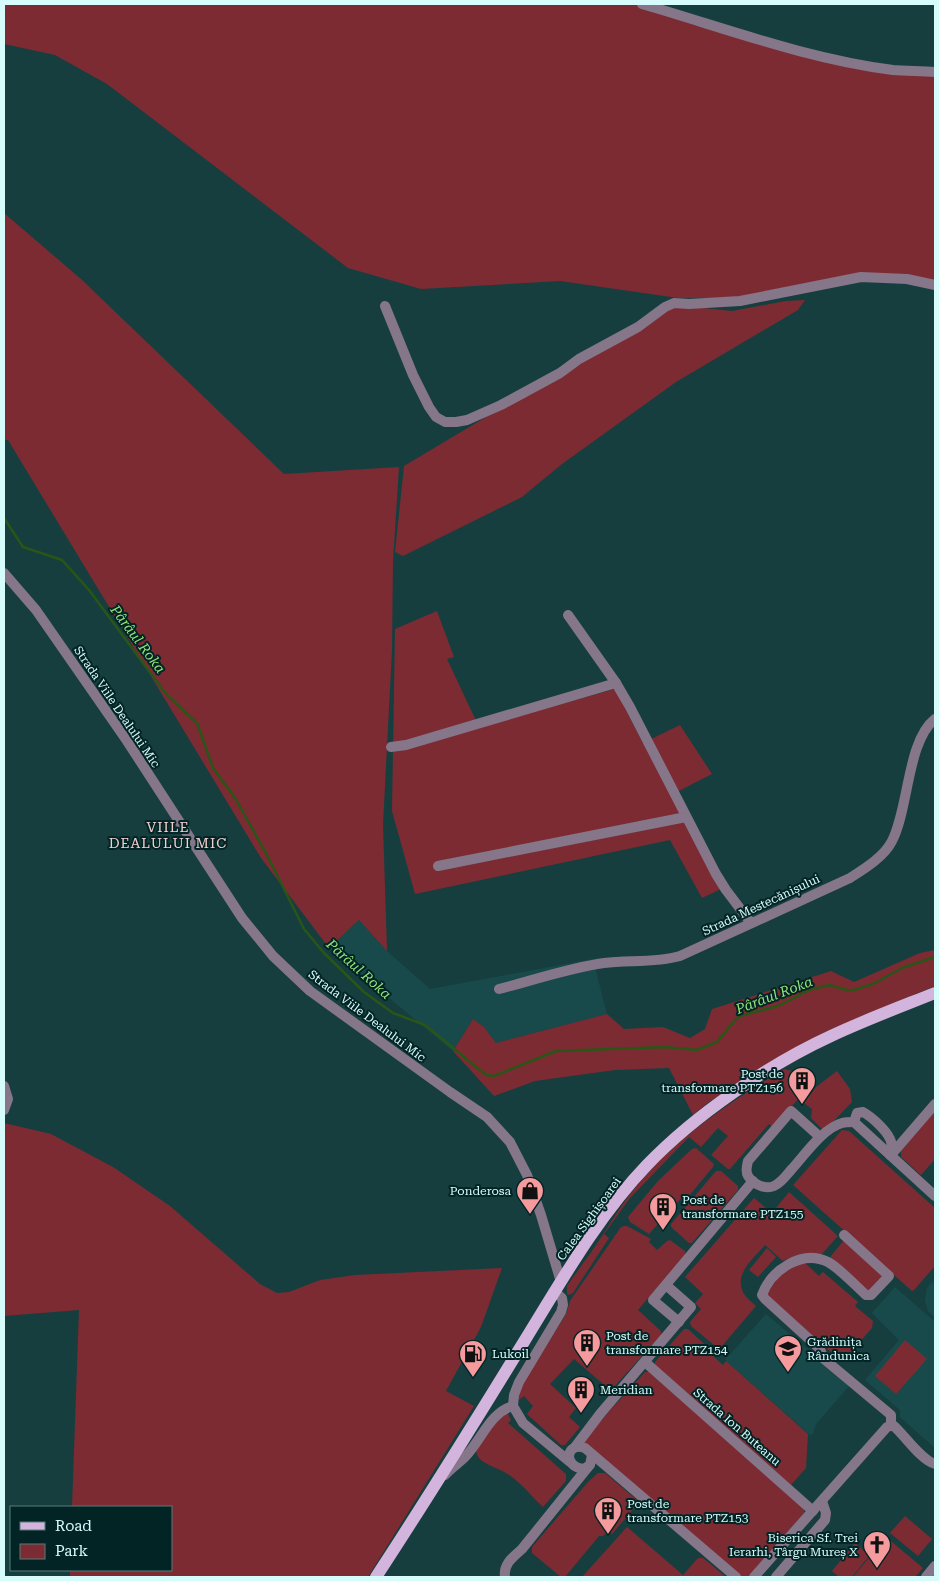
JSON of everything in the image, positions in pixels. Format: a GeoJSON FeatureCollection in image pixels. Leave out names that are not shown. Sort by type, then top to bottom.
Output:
{"type":"FeatureCollection","features":[{"type":"Feature","properties":{"kind":"main road","name":"Calea Sighișoarei"},"geometry":{"type":"LineString","coordinates":[[376,1577],[439,1481],[488,1398],[558,1287],[612,1207],[646,1166],[682,1132],[712,1109],[782,1062],[829,1037],[935,993]]}},
{"type":"Feature","properties":{"kind":"street"},"geometry":{"type":"LineString","coordinates":[[642,4],[818,56],[894,70],[935,72]]}},
{"type":"Feature","properties":{"kind":"street"},"geometry":{"type":"LineString","coordinates":[[385,306],[413,375],[430,407],[436,416],[445,422],[456,422],[467,420],[500,405],[560,373],[579,359],[638,327],[665,306],[674,302],[689,304],[740,301],[861,277],[907,279],[935,285]]}},
{"type":"Feature","properties":{"kind":"street","name":"Strada Viile Dealului Mic"},"geometry":{"type":"LineString","coordinates":[[4,573],[36,610],[127,741],[242,918],[273,956],[310,991],[487,1117],[510,1142],[530,1183],[558,1287]]}},
{"type":"Feature","properties":{"kind":"street"},"geometry":{"type":"LineString","coordinates":[[568,615],[616,683],[726,890],[751,923]]}},
{"type":"Feature","properties":{"kind":"street"},"geometry":{"type":"LineString","coordinates":[[391,747],[406,745],[616,683]]}},
{"type":"Feature","properties":{"kind":"street","name":"Strada Mestecănișului"},"geometry":{"type":"LineString","coordinates":[[499,988],[587,966],[606,963],[666,960],[680,956],[850,878],[875,860],[892,842],[901,816],[915,755],[924,730],[935,719]]}},
{"type":"Feature","properties":{"kind":"street"},"geometry":{"type":"LineString","coordinates":[[438,866],[686,816]]}},
{"type":"Feature","properties":{"kind":"street"},"geometry":{"type":"LineString","coordinates":[[4,1086],[8,1099],[4,1110]]}},
{"type":"Feature","properties":{"kind":"street"},"geometry":{"type":"LineString","coordinates":[[890,1155],[935,1104]]}},
{"type":"Feature","properties":{"kind":"street"},"geometry":{"type":"LineString","coordinates":[[820,1137],[791,1111],[748,1161],[746,1169],[748,1176],[766,1188],[774,1186],[783,1180],[820,1137],[831,1128],[842,1123],[854,1122],[935,1196]]}},
{"type":"Feature","properties":{"kind":"street"},"geometry":{"type":"LineString","coordinates":[[854,1122],[857,1113],[863,1112],[870,1116],[890,1138],[892,1148],[890,1155]]}},
{"type":"Feature","properties":{"kind":"street"},"geometry":{"type":"LineString","coordinates":[[679,1322],[653,1300],[753,1181]]}},
{"type":"Feature","properties":{"kind":"street"},"geometry":{"type":"LineString","coordinates":[[844,1235],[889,1276],[871,1295],[866,1295],[829,1262],[815,1257],[793,1261],[784,1266],[764,1289],[762,1295],[820,1348],[824,1359],[891,1415],[891,1426]]}},
{"type":"Feature","properties":{"kind":"street"},"geometry":{"type":"LineString","coordinates":[[570,1462],[569,1454],[611,1400],[691,1307],[666,1285]]}},
{"type":"Feature","properties":{"kind":"street"},"geometry":{"type":"LineString","coordinates":[[558,1287],[563,1304],[561,1312],[518,1382],[513,1406],[523,1423],[570,1462],[580,1469],[588,1467]]}},
{"type":"Feature","properties":{"kind":"street","name":"Strada Ion Buteanu"},"geometry":{"type":"LineString","coordinates":[[644,1362],[813,1511]]}},
{"type":"Feature","properties":{"kind":"street"},"geometry":{"type":"LineString","coordinates":[[439,1481],[466,1457],[496,1417],[505,1408],[513,1406]]}},
{"type":"Feature","properties":{"kind":"street"},"geometry":{"type":"LineString","coordinates":[[891,1426],[894,1426],[921,1454],[935,1464]]}},
{"type":"Feature","properties":{"kind":"street"},"geometry":{"type":"LineString","coordinates":[[754,1577],[887,1428],[891,1426]]}},
{"type":"Feature","properties":{"kind":"street"},"geometry":{"type":"LineString","coordinates":[[575,1447],[585,1448],[736,1577]]}},
{"type":"Feature","properties":{"kind":"street"},"geometry":{"type":"LineString","coordinates":[[512,1577],[504,1574],[518,1553],[592,1462],[592,1455]]}},
{"type":"Feature","properties":{"kind":"street"},"geometry":{"type":"LineString","coordinates":[[776,1577],[825,1520],[826,1513],[822,1501]]}},
{"type":"Feature","properties":{"kind":"street"},"geometry":{"type":"LineString","coordinates":[[926,1577],[935,1566]]}},
{"type":"Feature","properties":{"kind":"shaded area"},"geometry":{"type":"Polygon","coordinates":[[[359,920],[387,951],[430,989],[593,959],[607,1014],[496,1043],[484,1027],[473,1019],[453,1051],[329,948],[359,920]]]}},
{"type":"Feature","properties":{"kind":"shaded area"},"geometry":{"type":"Polygon","coordinates":[[[932,1282],[935,1286],[935,1317],[928,1311],[925,1300],[927,1288],[932,1282]]]}},
{"type":"Feature","properties":{"kind":"shaded area"},"geometry":{"type":"Polygon","coordinates":[[[895,1287],[935,1322],[935,1448],[900,1417],[900,1410],[865,1380],[899,1340],[872,1313],[895,1287]]]}},
{"type":"Feature","properties":{"kind":"shaded area","name":"Grădinița Rândunica"},"geometry":{"type":"Polygon","coordinates":[[[766,1314],[850,1385],[816,1424],[813,1434],[810,1435],[725,1360],[766,1314]]]}},
{"type":"Feature","properties":{"kind":"green space"},"geometry":{"type":"Polygon","coordinates":[[[4,4],[642,4],[848,66],[935,75],[935,281],[890,277],[733,298],[678,298],[560,281],[421,289],[348,268],[107,84],[55,55],[4,44],[4,4]]]}},
{"type":"Feature","properties":{"kind":"green space"},"geometry":{"type":"Polygon","coordinates":[[[4,213],[81,279],[284,474],[399,467],[393,561],[392,650],[383,825],[387,951],[359,920],[329,948],[261,858],[8,440],[4,440],[4,213]]]}},
{"type":"Feature","properties":{"kind":"green space"},"geometry":{"type":"Polygon","coordinates":[[[805,300],[798,310],[676,382],[562,464],[522,497],[403,556],[395,552],[404,466],[674,305],[732,311],[786,301],[805,300]]]}},
{"type":"Feature","properties":{"kind":"green space"},"geometry":{"type":"Polygon","coordinates":[[[437,611],[454,657],[447,659],[479,727],[615,689],[643,743],[680,725],[712,774],[671,795],[721,889],[702,898],[670,840],[415,894],[392,811],[395,629],[437,611]]]}},
{"type":"Feature","properties":{"kind":"green space"},"geometry":{"type":"Polygon","coordinates":[[[935,950],[935,986],[827,1031],[759,1070],[709,1102],[693,1115],[669,1068],[615,1070],[535,1081],[494,1096],[453,1051],[473,1019],[484,1027],[496,1043],[607,1014],[624,1029],[663,1027],[690,1038],[705,1029],[712,1009],[831,971],[854,982],[920,953],[935,950]]]}},
{"type":"Feature","properties":{"kind":"green space"},"geometry":{"type":"Polygon","coordinates":[[[784,1069],[796,1072],[810,1086],[773,1127],[769,1124],[730,1169],[711,1155],[728,1136],[718,1128],[701,1147],[689,1137],[630,1198],[604,1234],[609,1238],[573,1293],[567,1294],[567,1286],[620,1208],[656,1164],[708,1119],[784,1069]]]}},
{"type":"Feature","properties":{"kind":"green space"},"geometry":{"type":"Polygon","coordinates":[[[837,1071],[850,1089],[852,1102],[824,1131],[811,1118],[812,1109],[804,1103],[816,1087],[837,1071]]]}},
{"type":"Feature","properties":{"kind":"green space"},"geometry":{"type":"Polygon","coordinates":[[[935,1111],[935,1159],[921,1175],[901,1157],[901,1151],[935,1111]]]}},
{"type":"Feature","properties":{"kind":"green space"},"geometry":{"type":"Polygon","coordinates":[[[4,1123],[51,1134],[113,1167],[170,1206],[260,1284],[277,1293],[289,1292],[320,1280],[355,1275],[502,1268],[481,1327],[446,1391],[474,1406],[368,1577],[70,1577],[70,1571],[172,1571],[172,1506],[72,1506],[79,1310],[4,1316],[4,1123]]]}},
{"type":"Feature","properties":{"kind":"green space"},"geometry":{"type":"Polygon","coordinates":[[[842,1130],[849,1131],[935,1208],[935,1266],[912,1291],[793,1185],[842,1130]]]}},
{"type":"Feature","properties":{"kind":"green space"},"geometry":{"type":"Polygon","coordinates":[[[696,1148],[714,1164],[688,1197],[684,1195],[649,1234],[630,1222],[628,1217],[658,1181],[692,1149],[696,1148]]]}},
{"type":"Feature","properties":{"kind":"green space"},"geometry":{"type":"Polygon","coordinates":[[[716,1171],[721,1171],[738,1186],[738,1190],[692,1243],[689,1243],[671,1227],[671,1224],[716,1171]]]}},
{"type":"Feature","properties":{"kind":"green space"},"geometry":{"type":"Polygon","coordinates":[[[789,1192],[838,1236],[821,1255],[812,1253],[802,1254],[783,1261],[765,1245],[746,1266],[741,1278],[744,1294],[756,1306],[722,1346],[714,1345],[691,1326],[690,1322],[701,1309],[695,1303],[703,1294],[685,1277],[754,1198],[772,1213],[789,1192]]]}},
{"type":"Feature","properties":{"kind":"green space"},"geometry":{"type":"Polygon","coordinates":[[[624,1226],[651,1239],[649,1242],[657,1250],[670,1240],[685,1251],[685,1255],[638,1310],[661,1331],[661,1335],[613,1388],[609,1389],[574,1359],[550,1384],[576,1408],[569,1417],[580,1427],[565,1445],[561,1445],[527,1414],[533,1406],[524,1396],[519,1400],[518,1398],[523,1383],[566,1314],[570,1301],[621,1227],[624,1226]]]}},
{"type":"Feature","properties":{"kind":"green space"},"geometry":{"type":"Polygon","coordinates":[[[844,1240],[884,1274],[869,1291],[830,1262],[831,1256],[844,1240]]]}},
{"type":"Feature","properties":{"kind":"green space"},"geometry":{"type":"Polygon","coordinates":[[[767,1248],[776,1257],[758,1277],[749,1270],[767,1248]]]}},
{"type":"Feature","properties":{"kind":"green space"},"geometry":{"type":"Polygon","coordinates":[[[805,1263],[819,1276],[823,1272],[858,1302],[855,1306],[873,1321],[872,1328],[842,1362],[766,1295],[766,1292],[787,1267],[805,1263]]]}},
{"type":"Feature","properties":{"kind":"green space"},"geometry":{"type":"Polygon","coordinates":[[[684,1329],[688,1329],[713,1352],[713,1356],[723,1365],[726,1361],[808,1434],[806,1468],[791,1485],[655,1365],[655,1362],[684,1329]]]}},
{"type":"Feature","properties":{"kind":"green space"},"geometry":{"type":"Polygon","coordinates":[[[905,1340],[927,1359],[896,1394],[875,1376],[905,1340]]]}},
{"type":"Feature","properties":{"kind":"green space"},"geometry":{"type":"Polygon","coordinates":[[[645,1372],[649,1372],[804,1507],[804,1513],[748,1577],[741,1577],[585,1445],[584,1439],[645,1372]]]}},
{"type":"Feature","properties":{"kind":"green space"},"geometry":{"type":"Polygon","coordinates":[[[507,1412],[511,1420],[508,1423],[566,1474],[566,1481],[543,1507],[516,1480],[488,1465],[479,1458],[476,1452],[477,1446],[485,1433],[507,1412]]]}},
{"type":"Feature","properties":{"kind":"green space"},"geometry":{"type":"Polygon","coordinates":[[[598,1473],[605,1473],[637,1500],[637,1505],[612,1534],[608,1531],[603,1536],[599,1536],[565,1577],[561,1577],[532,1553],[532,1547],[598,1473]]]}},
{"type":"Feature","properties":{"kind":"green space"},"geometry":{"type":"Polygon","coordinates":[[[905,1516],[932,1539],[918,1556],[890,1533],[905,1516]]]}},
{"type":"Feature","properties":{"kind":"green space"},"geometry":{"type":"Polygon","coordinates":[[[627,1527],[683,1575],[698,1558],[703,1558],[726,1577],[582,1577],[627,1527]]]}},
{"type":"Feature","properties":{"kind":"green space"},"geometry":{"type":"Polygon","coordinates":[[[886,1537],[923,1568],[915,1577],[853,1577],[886,1537]]]}},
{"type":"Feature","properties":{"kind":"green space"},"geometry":{"type":"Polygon","coordinates":[[[855,1543],[869,1556],[852,1577],[839,1577],[832,1571],[855,1543]]]}},
{"type":"Feature","properties":{"kind":"waterway","name":"Pârâul Roka"},"geometry":{"type":"LineString","coordinates":[[4,518],[23,547],[62,560],[89,590],[166,694],[197,723],[213,768],[235,798],[267,855],[304,929],[324,953],[364,992],[393,1013],[425,1025],[486,1075],[494,1076],[556,1051],[665,1047],[697,1050],[717,1042],[736,1019],[743,1015],[778,1006],[812,989],[830,985],[850,991],[873,984],[902,968],[935,957]]}},
{"type":"Feature","properties":{"kind":"place","name":"Post de transformare PTZ156"},"geometry":{"type":"Point","coordinates":[802,1105]}},
{"type":"Feature","properties":{"kind":"place","name":"Ponderosa"},"geometry":{"type":"Point","coordinates":[530,1215]}},
{"type":"Feature","properties":{"kind":"place","name":"Post de transformare PTZ155"},"geometry":{"type":"Point","coordinates":[663,1231]}},
{"type":"Feature","properties":{"kind":"place","name":"Post de transformare PTZ154"},"geometry":{"type":"Point","coordinates":[587,1367]}},
{"type":"Feature","properties":{"kind":"place","name":"Grădinița Rândunica"},"geometry":{"type":"Point","coordinates":[788,1373]}},
{"type":"Feature","properties":{"kind":"place","name":"Lukoil"},"geometry":{"type":"Point","coordinates":[473,1378]}},
{"type":"Feature","properties":{"kind":"place","name":"Meridian"},"geometry":{"type":"Point","coordinates":[581,1414]}},
{"type":"Feature","properties":{"kind":"place","name":"Post de transformare PTZ153"},"geometry":{"type":"Point","coordinates":[608,1535]}},
{"type":"Feature","properties":{"kind":"place","name":"Biserica Sf. Trei Ierarhi, Târgu Mureș X"},"geometry":{"type":"Point","coordinates":[877,1569]}},
{"type":"Feature","properties":{"kind":"district","name":"VIILE DEALULUI MIC"},"geometry":{"type":"Point","coordinates":[168,836]}}]}
